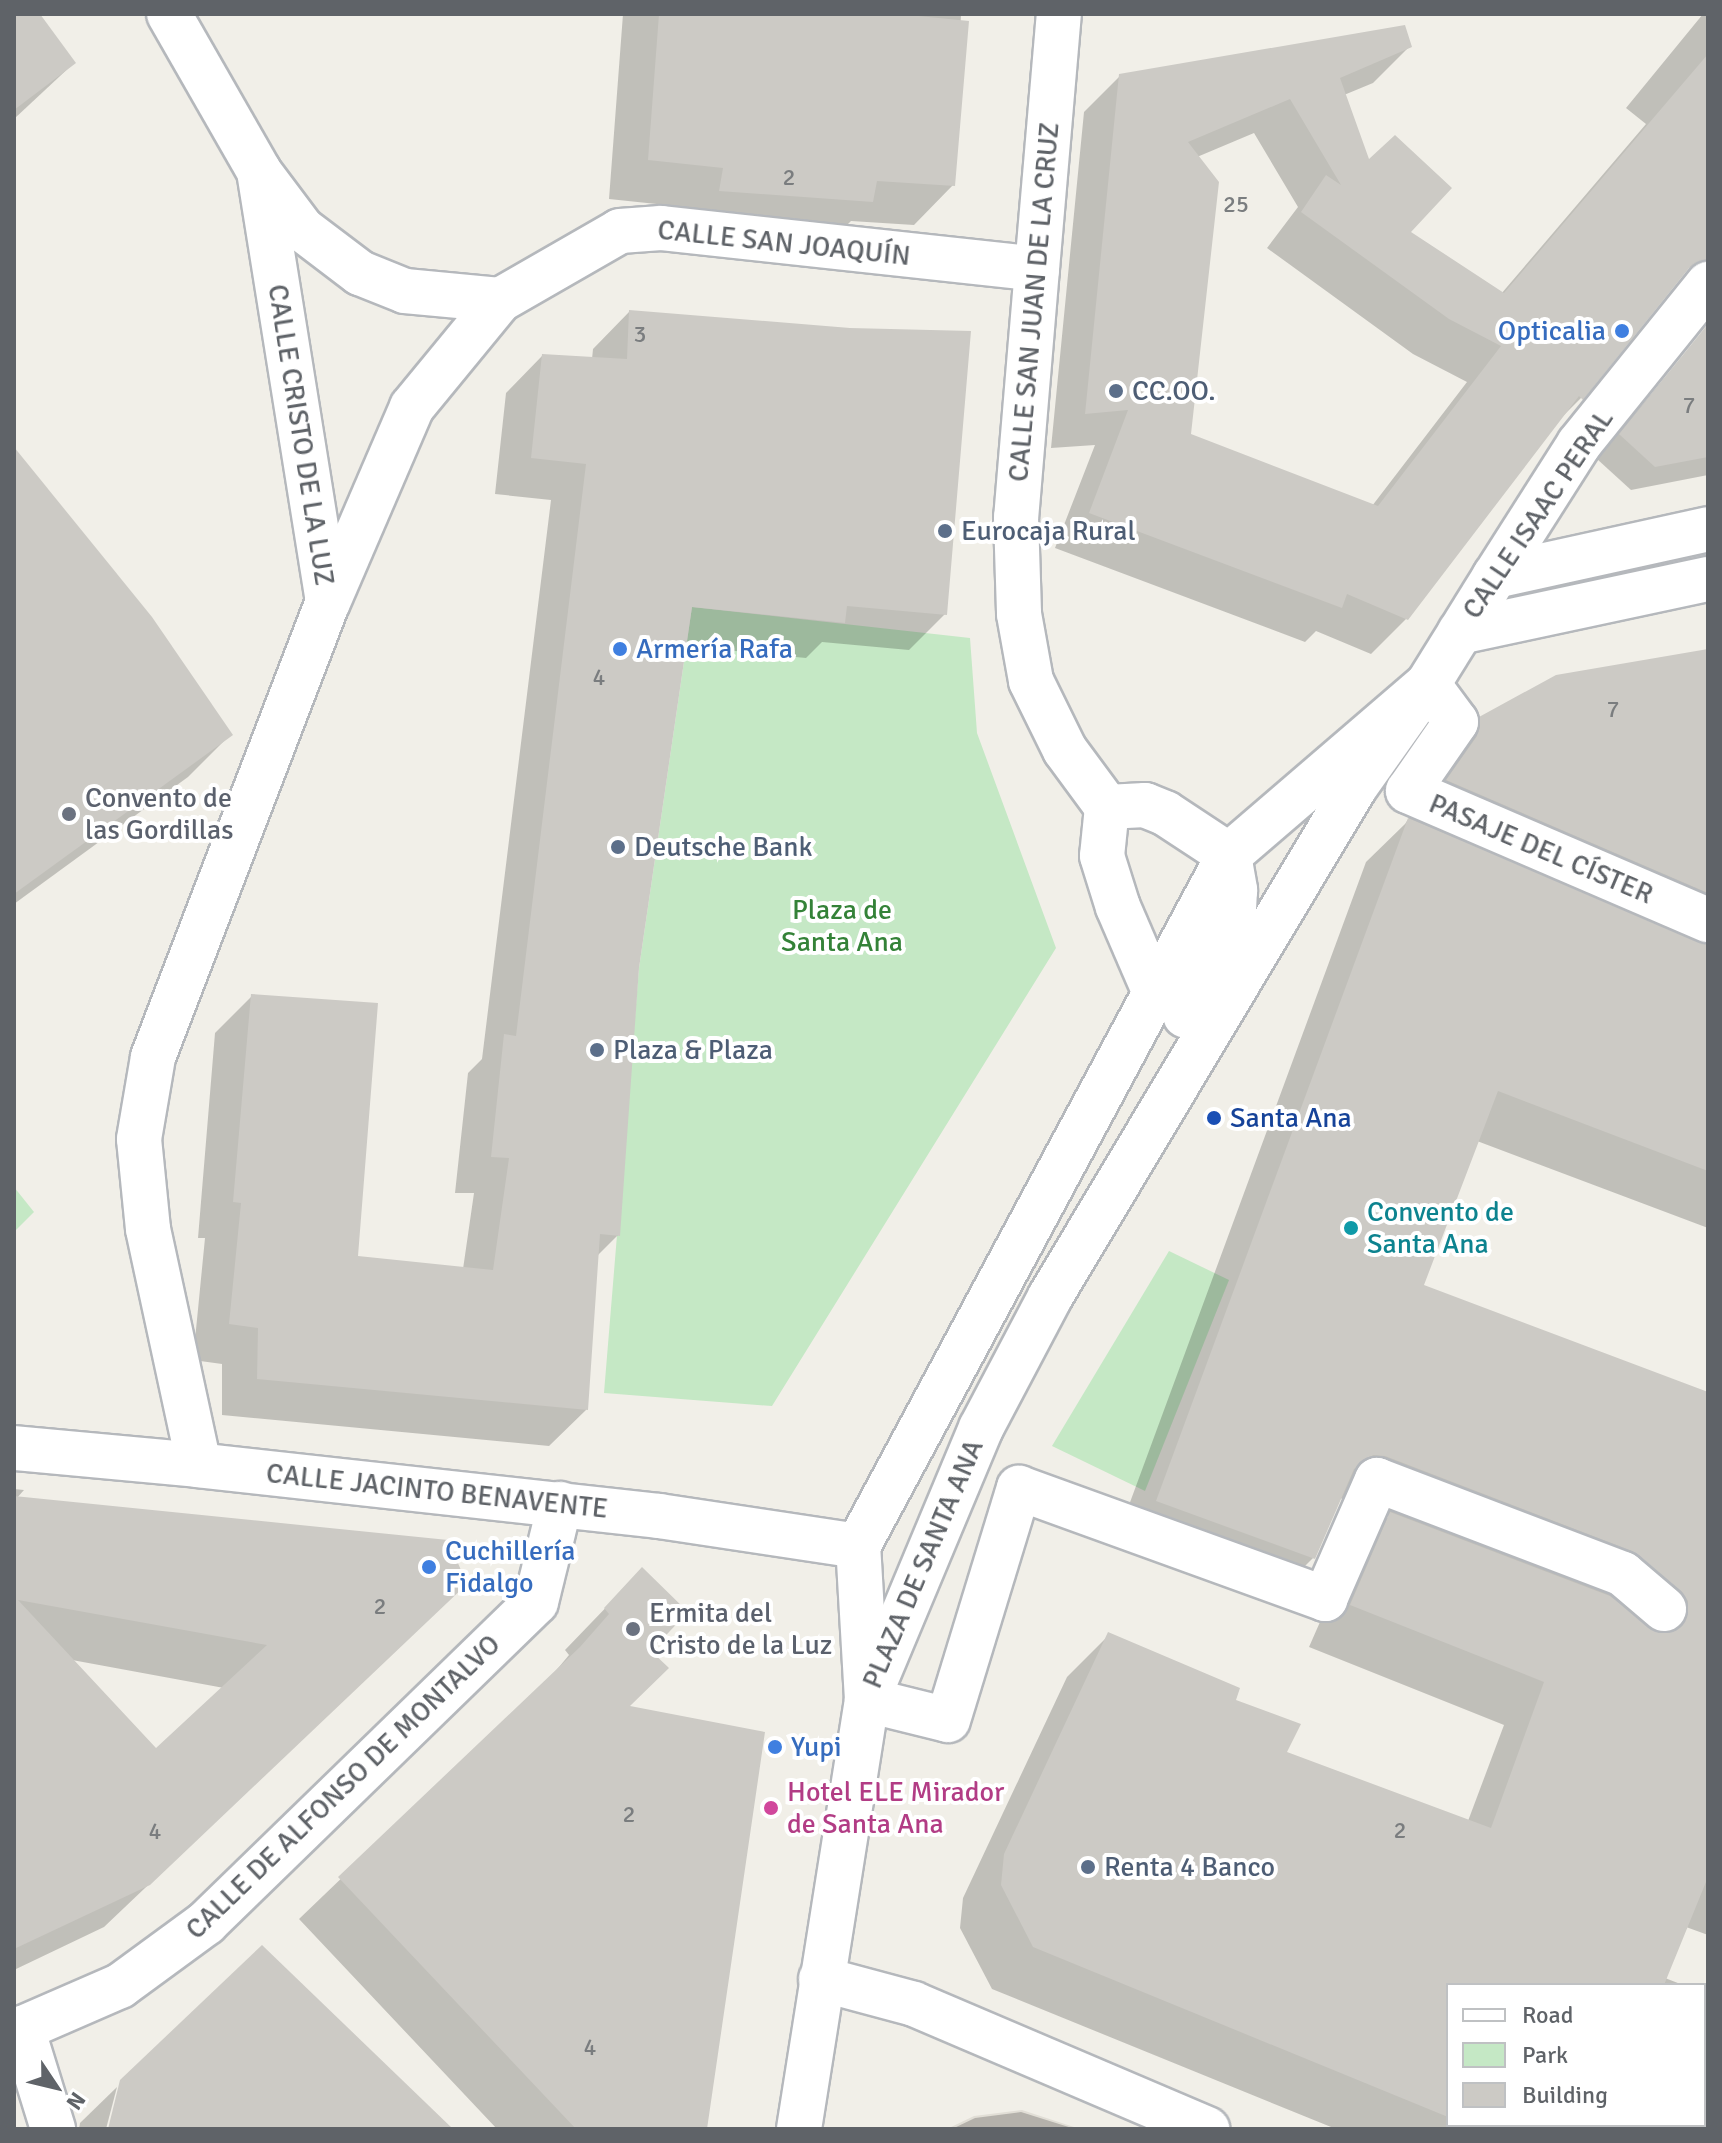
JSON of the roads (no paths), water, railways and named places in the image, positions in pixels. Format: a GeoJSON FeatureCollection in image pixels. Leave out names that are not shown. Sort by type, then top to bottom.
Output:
{"type":"FeatureCollection","features":[{"type":"Feature","properties":{"kind":"street","name":"CALLE CRISTO DE LA LUZ"},"geometry":{"type":"LineString","coordinates":[[169,14],[259,171],[328,602],[153,1057],[139,1139],[148,1229],[199,1465]]}},
{"type":"Feature","properties":{"kind":"street","name":"CALLE SAN JUAN DE LA CRUZ"},"geometry":{"type":"LineString","coordinates":[[1059,14],[1016,517],[1019,614],[1031,681],[1065,750],[1107,807]]}},
{"type":"Feature","properties":{"kind":"street"},"geometry":{"type":"LineString","coordinates":[[259,171],[302,229],[360,273],[405,291],[500,300]]}},
{"type":"Feature","properties":{"kind":"street","name":"CALLE SAN JOAQUÍN"},"geometry":{"type":"LineString","coordinates":[[328,602],[412,407],[500,300],[620,231],[661,228],[1037,269]]}},
{"type":"Feature","properties":{"kind":"street","name":"CALLE ISAAC PERAL"},"geometry":{"type":"LineString","coordinates":[[1460,632],[1579,444],[1708,284]]}},
{"type":"Feature","properties":{"kind":"street"},"geometry":{"type":"LineString","coordinates":[[1495,576],[1708,529]]}},
{"type":"Feature","properties":{"kind":"street"},"geometry":{"type":"LineString","coordinates":[[1460,632],[1708,579]]}},
{"type":"Feature","properties":{"kind":"street","name":"PLAZA DE SANTA ANA"},"geometry":{"type":"LineString","coordinates":[[867,1700],[981,1428],[1050,1297],[1355,787],[1428,684],[1460,632]]}},
{"type":"Feature","properties":{"kind":"street","name":"PLAZA DE SANTA ANA"},"geometry":{"type":"LineString","coordinates":[[867,1700],[858,1546],[1229,855],[1428,684]]}},
{"type":"Feature","properties":{"kind":"street","name":"PASAJE DEL CÍSTER"},"geometry":{"type":"LineString","coordinates":[[1428,684],[1456,722],[1408,791],[1708,920]]}},
{"type":"Feature","properties":{"kind":"street"},"geometry":{"type":"LineString","coordinates":[[1155,993],[1118,907],[1102,856],[1107,807],[1145,805],[1165,813],[1229,855]]}},
{"type":"Feature","properties":{"kind":"street","name":"PLAZA DE SANTA ANA"},"geometry":{"type":"LineString","coordinates":[[1050,1297],[1085,1197],[1233,930],[1235,890],[1229,855]]}},
{"type":"Feature","properties":{"kind":"street","name":"PLAZA DE SANTA ANA"},"geometry":{"type":"LineString","coordinates":[[858,1546],[922,1491],[981,1428]]}},
{"type":"Feature","properties":{"kind":"street","name":"CALLE JACINTO BENAVENTE"},"geometry":{"type":"LineString","coordinates":[[14,1448],[560,1504],[858,1546]]}},
{"type":"Feature","properties":{"kind":"street"},"geometry":{"type":"LineString","coordinates":[[799,2129],[867,1700],[948,1720],[1019,1488],[1325,1599],[1377,1480],[1623,1574],[1664,1609]]}},
{"type":"Feature","properties":{"kind":"street","name":"CALLE DE ALFONSO DE MONTALVO"},"geometry":{"type":"LineString","coordinates":[[18,2030],[120,1986],[206,1923],[536,1602],[560,1504]]}},
{"type":"Feature","properties":{"kind":"street"},"geometry":{"type":"LineString","coordinates":[[821,1979],[914,2004],[1207,2129]]}},
{"type":"Feature","properties":{"kind":"street"},"geometry":{"type":"LineString","coordinates":[[18,2030],[53,2129]]}},
{"type":"Feature","properties":{"kind":"place","name":"Opticalia"},"geometry":{"type":"Point","coordinates":[1622,331]}},
{"type":"Feature","properties":{"kind":"place","name":"CC.OO."},"geometry":{"type":"Point","coordinates":[1116,391]}},
{"type":"Feature","properties":{"kind":"place","name":"Eurocaja Rural"},"geometry":{"type":"Point","coordinates":[945,531]}},
{"type":"Feature","properties":{"kind":"place","name":"Armería Rafa"},"geometry":{"type":"Point","coordinates":[620,649]}},
{"type":"Feature","properties":{"kind":"place","name":"Convento de las Gordillas"},"geometry":{"type":"Point","coordinates":[69,814]}},
{"type":"Feature","properties":{"kind":"place","name":"Deutsche Bank"},"geometry":{"type":"Point","coordinates":[618,847]}},
{"type":"Feature","properties":{"kind":"place","name":"Plaza & Plaza"},"geometry":{"type":"Point","coordinates":[597,1050]}},
{"type":"Feature","properties":{"kind":"place","name":"Santa Ana"},"geometry":{"type":"Point","coordinates":[1214,1118]}},
{"type":"Feature","properties":{"kind":"place","name":"Convento de Santa Ana"},"geometry":{"type":"Point","coordinates":[1351,1228]}},
{"type":"Feature","properties":{"kind":"place","name":"Cuchillería Fidalgo"},"geometry":{"type":"Point","coordinates":[429,1567]}},
{"type":"Feature","properties":{"kind":"place","name":"Ermita del Cristo de la Luz"},"geometry":{"type":"Point","coordinates":[633,1629]}},
{"type":"Feature","properties":{"kind":"place","name":"Yupi"},"geometry":{"type":"Point","coordinates":[775,1747]}},
{"type":"Feature","properties":{"kind":"place","name":"Hotel ELE Mirador de Santa Ana"},"geometry":{"type":"Point","coordinates":[771,1808]}},
{"type":"Feature","properties":{"kind":"place","name":"Renta 4 Banco"},"geometry":{"type":"Point","coordinates":[1088,1867]}},
{"type":"Feature","properties":{"kind":"park label","name":"Plaza de Santa Ana"},"geometry":{"type":"Point","coordinates":[842,926]}}]}
